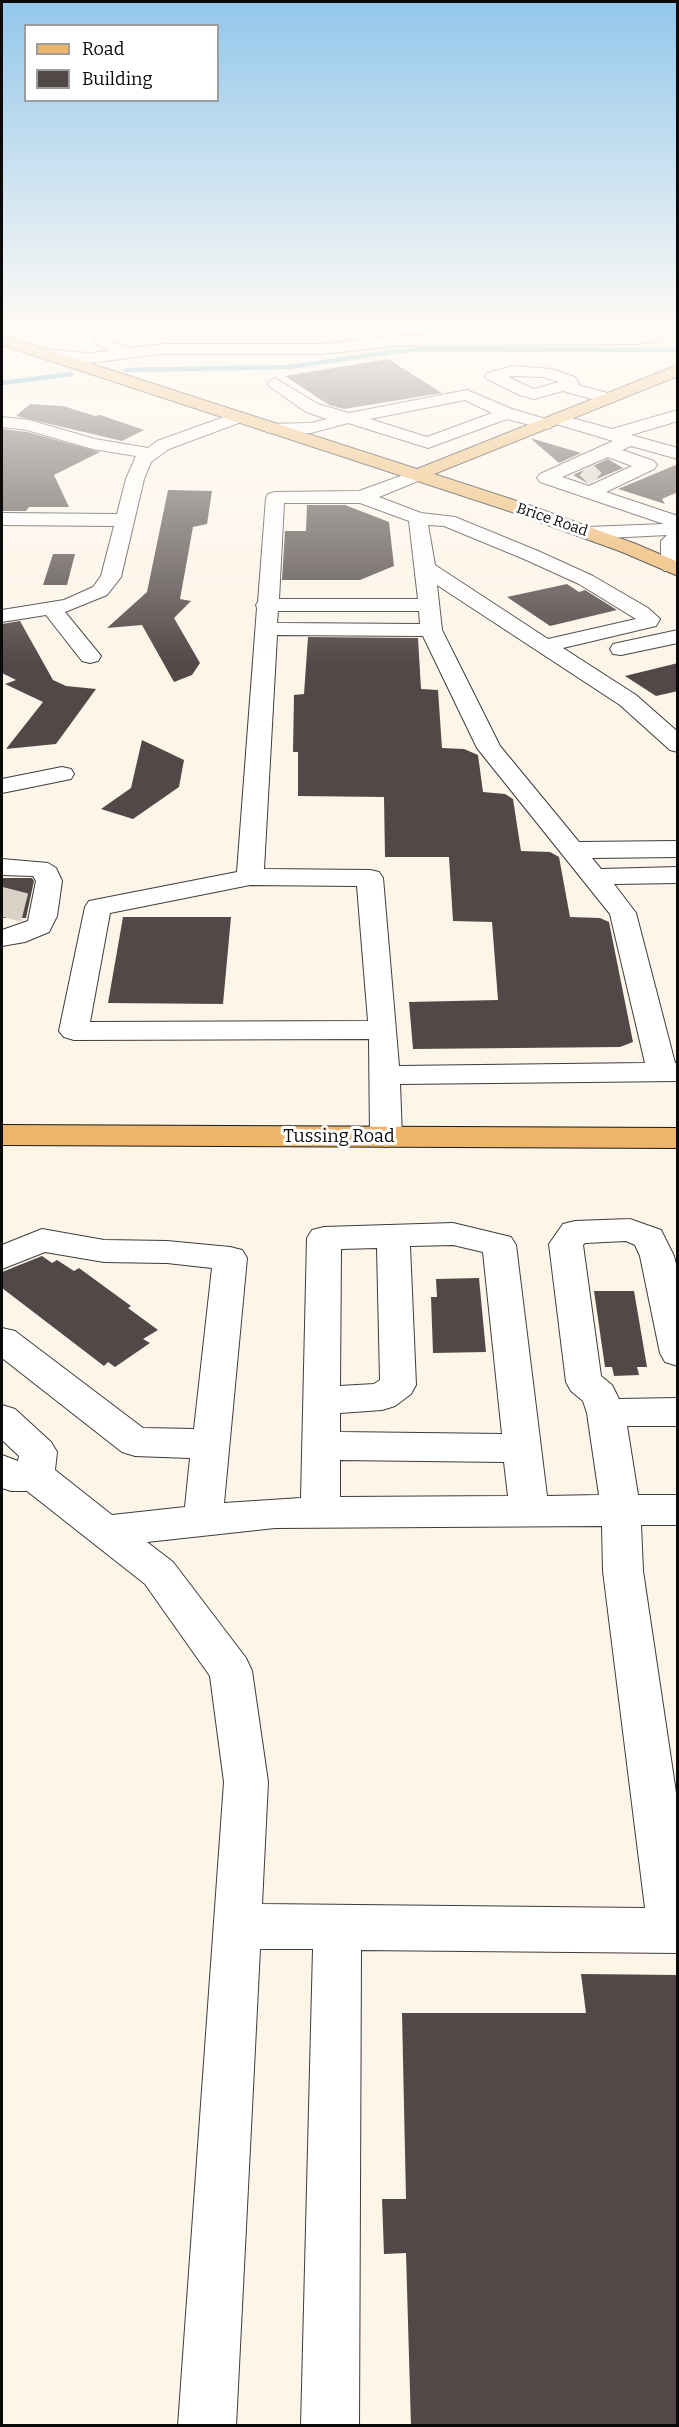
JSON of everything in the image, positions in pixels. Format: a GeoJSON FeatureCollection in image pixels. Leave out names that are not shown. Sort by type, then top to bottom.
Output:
{"type":"FeatureCollection","features":[{"type":"Feature","properties":{"kind":"main road","name":"Brice Road"},"geometry":{"type":"LineString","coordinates":[[305,438],[588,533],[674,569]]}},
{"type":"Feature","properties":{"kind":"main road"},"geometry":{"type":"LineString","coordinates":[[417,475],[510,438]]}},
{"type":"Feature","properties":{"kind":"main road","name":"Tussing Road"},"geometry":{"type":"LineString","coordinates":[[2,1135],[678,1137]]}},
{"type":"Feature","properties":{"kind":"street"},"geometry":{"type":"LineString","coordinates":[[74,438],[93,444],[149,453]]}},
{"type":"Feature","properties":{"kind":"street"},"geometry":{"type":"LineString","coordinates":[[2,616],[52,609],[82,601],[107,584],[135,479],[143,459],[149,453],[179,438]]}},
{"type":"Feature","properties":{"kind":"street"},"geometry":{"type":"LineString","coordinates":[[325,438],[326,445]]}},
{"type":"Feature","properties":{"kind":"street"},"geometry":{"type":"LineString","coordinates":[[409,438],[428,443],[440,438]]}},
{"type":"Feature","properties":{"kind":"street"},"geometry":{"type":"LineString","coordinates":[[572,438],[604,463],[656,515],[678,522]]}},
{"type":"Feature","properties":{"kind":"street"},"geometry":{"type":"LineString","coordinates":[[604,463],[642,438]]}},
{"type":"Feature","properties":{"kind":"street"},"geometry":{"type":"LineString","coordinates":[[604,463],[678,445]]}},
{"type":"Feature","properties":{"kind":"street"},"geometry":{"type":"LineString","coordinates":[[604,463],[678,454]]}},
{"type":"Feature","properties":{"kind":"street"},"geometry":{"type":"LineString","coordinates":[[250,877],[273,601],[275,498],[362,497],[417,475]]}},
{"type":"Feature","properties":{"kind":"street"},"geometry":{"type":"LineString","coordinates":[[362,497],[418,518],[448,521],[541,559],[586,580],[649,619],[649,622],[544,645]]}},
{"type":"Feature","properties":{"kind":"street"},"geometry":{"type":"LineString","coordinates":[[656,515],[678,505]]}},
{"type":"Feature","properties":{"kind":"street"},"geometry":{"type":"LineString","coordinates":[[384,1075],[670,1072],[623,913],[489,748],[428,597],[418,518]]}},
{"type":"Feature","properties":{"kind":"street"},"geometry":{"type":"LineString","coordinates":[[2,519],[125,520]]}},
{"type":"Feature","properties":{"kind":"street"},"geometry":{"type":"LineString","coordinates":[[588,533],[653,531],[678,527]]}},
{"type":"Feature","properties":{"kind":"street"},"geometry":{"type":"LineString","coordinates":[[674,569],[672,541],[678,535]]}},
{"type":"Feature","properties":{"kind":"street"},"geometry":{"type":"LineString","coordinates":[[348,585],[428,597],[544,645],[628,700],[676,743]]}},
{"type":"Feature","properties":{"kind":"street"},"geometry":{"type":"LineString","coordinates":[[273,601],[428,597]]}},
{"type":"Feature","properties":{"kind":"street"},"geometry":{"type":"LineString","coordinates":[[52,609],[90,656]]}},
{"type":"Feature","properties":{"kind":"street"},"geometry":{"type":"LineString","coordinates":[[577,667],[678,636]]}},
{"type":"Feature","properties":{"kind":"street"},"geometry":{"type":"LineString","coordinates":[[577,667],[678,652]]}},
{"type":"Feature","properties":{"kind":"street"},"geometry":{"type":"LineString","coordinates":[[647,717],[678,710]]}},
{"type":"Feature","properties":{"kind":"street"},"geometry":{"type":"LineString","coordinates":[[2,786],[62,774]]}},
{"type":"Feature","properties":{"kind":"street"},"geometry":{"type":"LineString","coordinates":[[572,850],[678,849]]}},
{"type":"Feature","properties":{"kind":"street"},"geometry":{"type":"LineString","coordinates":[[3,931],[28,932],[39,926],[44,916],[49,881],[47,874],[39,869],[13,871]]}},
{"type":"Feature","properties":{"kind":"street"},"geometry":{"type":"LineString","coordinates":[[594,878],[678,875]]}},
{"type":"Feature","properties":{"kind":"street"},"geometry":{"type":"LineString","coordinates":[[382,1030],[74,1031],[98,907],[250,877],[370,878],[382,1030],[386,1137]]}},
{"type":"Feature","properties":{"kind":"street"},"geometry":{"type":"LineString","coordinates":[[237,1926],[675,1931],[623,1570],[621,1511],[606,1413],[599,1394],[584,1382],[566,1244],[575,1232],[630,1230],[649,1238],[667,1256],[678,1353]]}},
{"type":"Feature","properties":{"kind":"street"},"geometry":{"type":"LineString","coordinates":[[320,1513],[324,1238],[453,1234],[499,1245],[529,1511]]}},
{"type":"Feature","properties":{"kind":"street"},"geometry":{"type":"LineString","coordinates":[[322,1400],[382,1397],[398,1385],[393,1236]]}},
{"type":"Feature","properties":{"kind":"street"},"geometry":{"type":"LineString","coordinates":[[2,1258],[42,1240],[104,1251],[167,1252],[230,1258],[203,1520]]}},
{"type":"Feature","properties":{"kind":"street"},"geometry":{"type":"LineString","coordinates":[[2,1340],[135,1442],[211,1444]]}},
{"type":"Feature","properties":{"kind":"street"},"geometry":{"type":"LineString","coordinates":[[606,1413],[678,1412]]}},
{"type":"Feature","properties":{"kind":"street"},"geometry":{"type":"LineString","coordinates":[[2,1419],[38,1452],[23,1483],[104,1531],[159,1574],[231,1671],[246,1782],[207,2426]]}},
{"type":"Feature","properties":{"kind":"street"},"geometry":{"type":"LineString","coordinates":[[321,1446],[522,1448]]}},
{"type":"Feature","properties":{"kind":"street"},"geometry":{"type":"LineString","coordinates":[[104,1531],[275,1513],[678,1510]]}},
{"type":"Feature","properties":{"kind":"street"},"geometry":{"type":"LineString","coordinates":[[330,2426],[337,1928]]}},
{"type":"Feature","properties":{"kind":"building"},"geometry":{"type":"Polygon","coordinates":[[[2,438],[50,438],[100,452],[54,475],[69,507],[29,507],[26,511],[2,511],[2,438]]]}},
{"type":"Feature","properties":{"kind":"building"},"geometry":{"type":"Polygon","coordinates":[[[110,438],[127,438],[122,441],[110,438]]]}},
{"type":"Feature","properties":{"kind":"building"},"geometry":{"type":"Polygon","coordinates":[[[530,438],[581,453],[559,463],[530,438]]]}},
{"type":"Feature","properties":{"kind":"building"},"geometry":{"type":"Polygon","coordinates":[[[608,459],[623,468],[587,483],[573,475],[608,459]]]}},
{"type":"Feature","properties":{"kind":"building"},"geometry":{"type":"Polygon","coordinates":[[[678,464],[678,492],[662,499],[665,504],[618,489],[678,464]]]}},
{"type":"Feature","properties":{"kind":"building"},"geometry":{"type":"Polygon","coordinates":[[[168,490],[212,491],[207,524],[193,527],[180,599],[191,601],[174,618],[200,663],[192,675],[174,682],[142,625],[107,628],[147,592],[168,490]]]}},
{"type":"Feature","properties":{"kind":"building"},"geometry":{"type":"Polygon","coordinates":[[[307,505],[345,505],[389,522],[394,566],[360,580],[282,580],[285,531],[306,531],[307,505]]]}},
{"type":"Feature","properties":{"kind":"building"},"geometry":{"type":"Polygon","coordinates":[[[53,554],[75,554],[67,585],[43,585],[53,554]]]}},
{"type":"Feature","properties":{"kind":"building"},"geometry":{"type":"Polygon","coordinates":[[[567,584],[579,592],[585,590],[617,610],[550,626],[507,597],[567,584]]]}},
{"type":"Feature","properties":{"kind":"building"},"geometry":{"type":"Polygon","coordinates":[[[20,621],[53,680],[66,686],[96,689],[56,744],[6,749],[43,702],[5,684],[16,680],[2,673],[2,624],[20,621]]]}},
{"type":"Feature","properties":{"kind":"building"},"geometry":{"type":"Polygon","coordinates":[[[308,637],[418,638],[421,689],[438,690],[442,748],[464,749],[478,755],[483,792],[505,794],[513,799],[521,851],[550,852],[559,857],[570,917],[600,918],[609,922],[633,1042],[620,1047],[413,1049],[409,1002],[498,1000],[492,922],[453,921],[449,857],[385,857],[384,797],[298,796],[298,752],[293,752],[294,695],[304,694],[308,637]]]}},
{"type":"Feature","properties":{"kind":"building"},"geometry":{"type":"Polygon","coordinates":[[[678,663],[678,691],[656,696],[625,676],[678,663]]]}},
{"type":"Feature","properties":{"kind":"building"},"geometry":{"type":"Polygon","coordinates":[[[142,740],[184,760],[179,787],[133,819],[101,809],[131,788],[142,740]]]}},
{"type":"Feature","properties":{"kind":"building"},"geometry":{"type":"Polygon","coordinates":[[[2,878],[32,878],[34,881],[26,918],[2,918],[2,878]]]}},
{"type":"Feature","properties":{"kind":"building"},"geometry":{"type":"Polygon","coordinates":[[[123,917],[231,917],[223,1004],[108,1003],[123,917]]]}},
{"type":"Feature","properties":{"kind":"building"},"geometry":{"type":"Polygon","coordinates":[[[42,1256],[52,1263],[57,1260],[74,1271],[79,1268],[131,1306],[128,1308],[158,1330],[143,1339],[150,1343],[115,1367],[108,1362],[104,1366],[2,1288],[2,1272],[42,1256]]]}},
{"type":"Feature","properties":{"kind":"building"},"geometry":{"type":"Polygon","coordinates":[[[479,1278],[486,1352],[433,1353],[431,1297],[437,1297],[436,1279],[479,1278]]]}},
{"type":"Feature","properties":{"kind":"building"},"geometry":{"type":"Polygon","coordinates":[[[594,1291],[634,1291],[647,1367],[637,1367],[639,1375],[614,1376],[612,1367],[605,1367],[594,1291]]]}},
{"type":"Feature","properties":{"kind":"building"},"geometry":{"type":"Polygon","coordinates":[[[581,1974],[678,1975],[678,2426],[411,2426],[406,2253],[384,2254],[382,2199],[406,2199],[402,2013],[586,2013],[581,1974]]]}},
{"type":"Feature","properties":{"kind":"tunnel"},"geometry":{"type":"LineString","coordinates":[[585,469],[596,479]]}},
{"type":"Feature","properties":{"kind":"tunnel"},"geometry":{"type":"LineString","coordinates":[[7,918],[17,878]]}}]}
